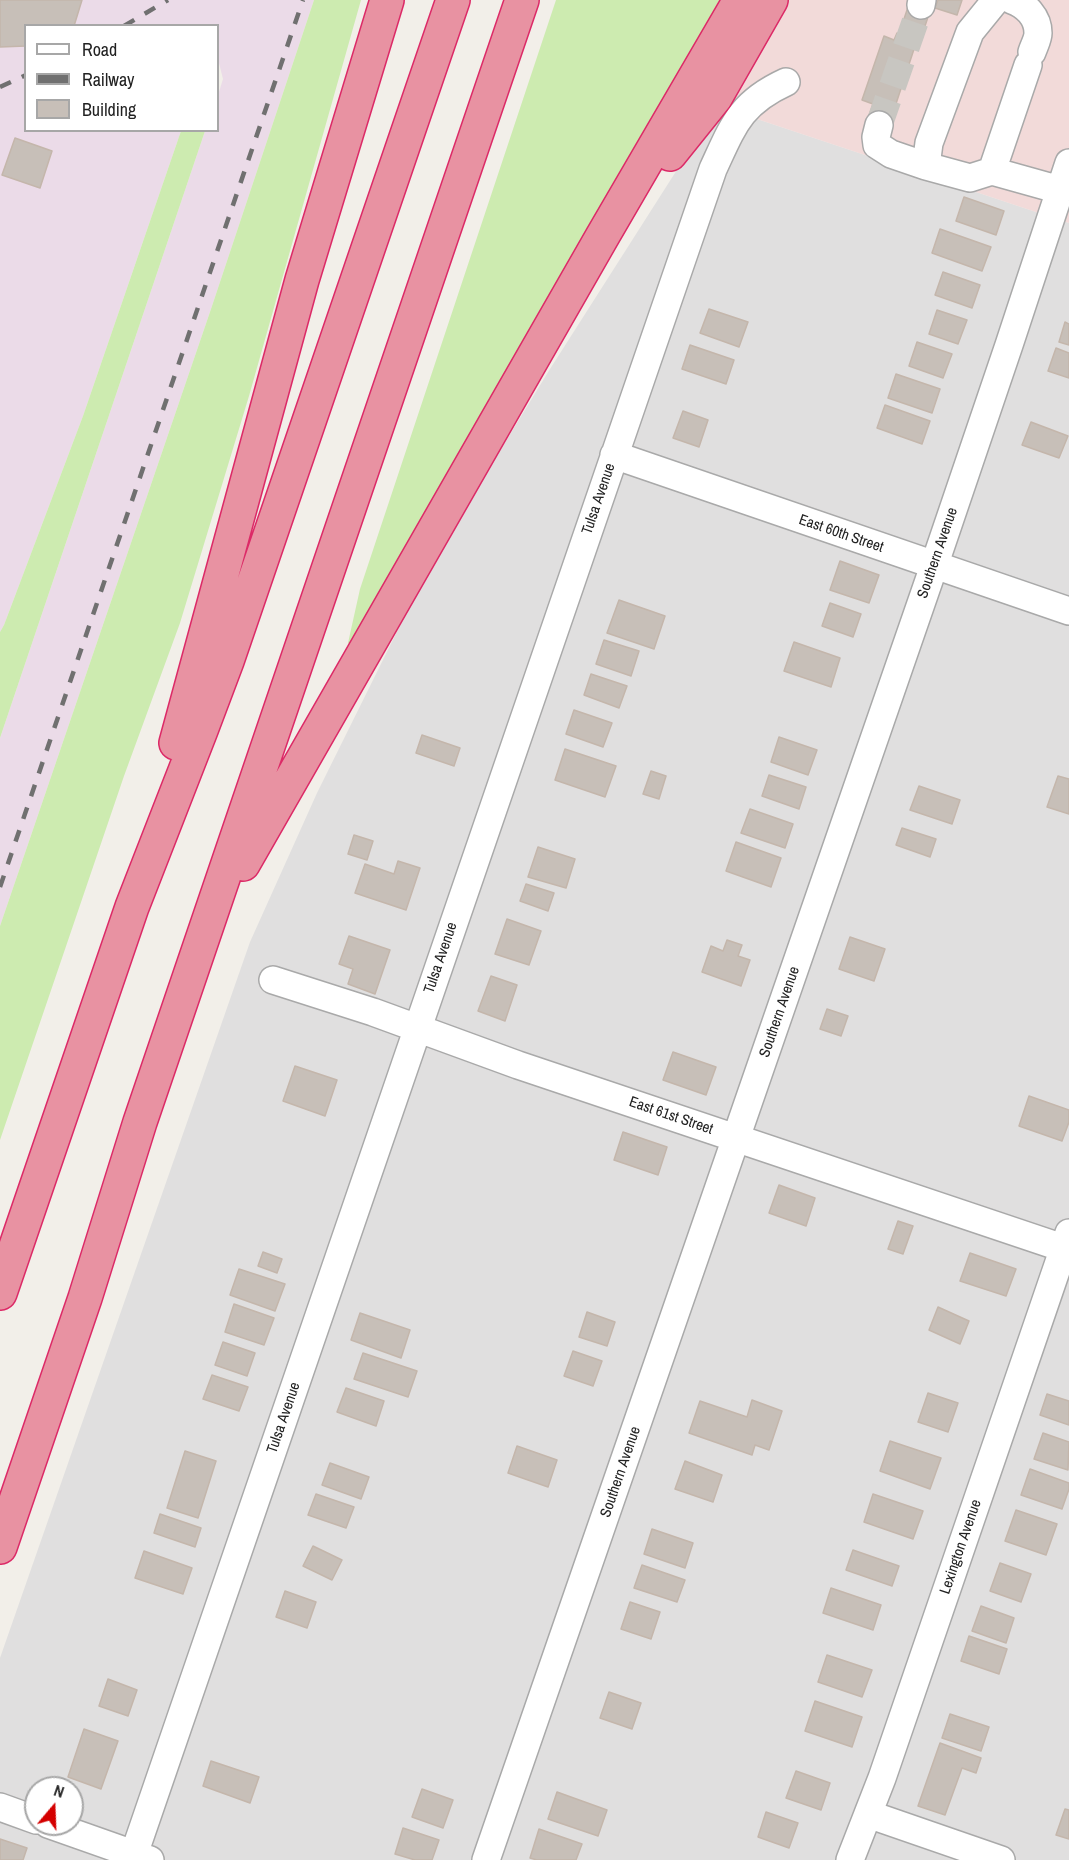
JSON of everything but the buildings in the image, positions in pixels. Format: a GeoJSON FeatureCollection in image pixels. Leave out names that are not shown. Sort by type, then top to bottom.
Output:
{"type":"FeatureCollection","features":[{"type":"Feature","properties":{"kind":"highway"},"geometry":{"type":"LineString","coordinates":[[132,907],[302,280],[387,0]]}},
{"type":"Feature","properties":{"kind":"highway"},"geometry":{"type":"LineString","coordinates":[[0,1293],[132,907],[227,661],[453,0]]}},
{"type":"Feature","properties":{"kind":"highway"},"geometry":{"type":"LineString","coordinates":[[0,1547],[85,1298],[140,1122],[522,0]]}},
{"type":"Feature","properties":{"kind":"highway"},"geometry":{"type":"LineString","coordinates":[[205,932],[740,0]]}},
{"type":"Feature","properties":{"kind":"highway"},"geometry":{"type":"LineString","coordinates":[[602,237],[715,98],[771,0]]}},
{"type":"Feature","properties":{"kind":"street"},"geometry":{"type":"LineString","coordinates":[[926,166],[929,144],[970,32],[996,0]]}},
{"type":"Feature","properties":{"kind":"street"},"geometry":{"type":"LineString","coordinates":[[992,171],[1038,34],[1035,21],[1028,9],[1012,0]]}},
{"type":"Feature","properties":{"kind":"street","name":"Tulsa Avenue"},"geometry":{"type":"LineString","coordinates":[[139,1858],[417,1028],[713,169],[734,125],[746,108],[768,90],[786,82]]}},
{"type":"Feature","properties":{"kind":"street"},"geometry":{"type":"LineString","coordinates":[[879,125],[877,145],[891,154],[970,178],[992,171],[1060,190]]}},
{"type":"Feature","properties":{"kind":"street","name":"Southern Avenue"},"geometry":{"type":"LineString","coordinates":[[486,1860],[737,1138],[897,667],[934,566],[1069,163]]}},
{"type":"Feature","properties":{"kind":"street","name":"East 60th Street"},"geometry":{"type":"LineString","coordinates":[[614,455],[1069,611]]}},
{"type":"Feature","properties":{"kind":"street","name":"East 61st Street"},"geometry":{"type":"LineString","coordinates":[[273,980],[373,1012],[518,1065],[737,1138],[1067,1244]]}},
{"type":"Feature","properties":{"kind":"street","name":"Lexington Avenue"},"geometry":{"type":"LineString","coordinates":[[850,1860],[886,1767],[1067,1244]]}},
{"type":"Feature","properties":{"kind":"street"},"geometry":{"type":"LineString","coordinates":[[0,1807],[24,1816]]}},
{"type":"Feature","properties":{"kind":"street"},"geometry":{"type":"LineString","coordinates":[[868,1814],[1001,1860]]}},
{"type":"Feature","properties":{"kind":"street"},"geometry":{"type":"LineString","coordinates":[[80,1836],[139,1858]]}},
{"type":"Feature","properties":{"kind":"shaded area"},"geometry":{"type":"Polygon","coordinates":[[[0,0],[314,0],[0,926],[0,738],[205,132],[219,132],[219,92],[223,79],[219,63],[219,24],[24,24],[24,132],[181,132],[83,416],[0,632],[0,0]]]}},
{"type":"Feature","properties":{"kind":"shaded area"},"geometry":{"type":"Polygon","coordinates":[[[787,0],[1069,0],[1069,223],[724,108],[787,0]]]}},
{"type":"Feature","properties":{"kind":"shaded area"},"geometry":{"type":"Polygon","coordinates":[[[724,108],[1069,223],[1069,1860],[0,1860],[0,1658],[250,942],[317,793],[430,565],[550,369],[696,140],[724,108]]]}},
{"type":"Feature","properties":{"kind":"green space"},"geometry":{"type":"Polygon","coordinates":[[[314,0],[361,0],[249,396],[180,623],[124,776],[0,1140],[0,926],[314,0]]]}},
{"type":"Feature","properties":{"kind":"green space"},"geometry":{"type":"Polygon","coordinates":[[[556,0],[728,0],[355,647],[348,643],[360,589],[556,0]]]}},
{"type":"Feature","properties":{"kind":"green space"},"geometry":{"type":"Polygon","coordinates":[[[181,132],[205,132],[0,738],[0,632],[83,416],[181,132]]]}},
{"type":"Feature","properties":{"kind":"tunnel"},"geometry":{"type":"LineString","coordinates":[[879,125],[921,5]]}},
{"type":"Feature","properties":{"kind":"railway"},"geometry":{"type":"LineString","coordinates":[[127,24],[168,0]]}},
{"type":"Feature","properties":{"kind":"railway"},"geometry":{"type":"LineString","coordinates":[[0,887],[303,0]]}},
{"type":"Feature","properties":{"kind":"railway"},"geometry":{"type":"LineString","coordinates":[[0,87],[24,76]]}}]}
